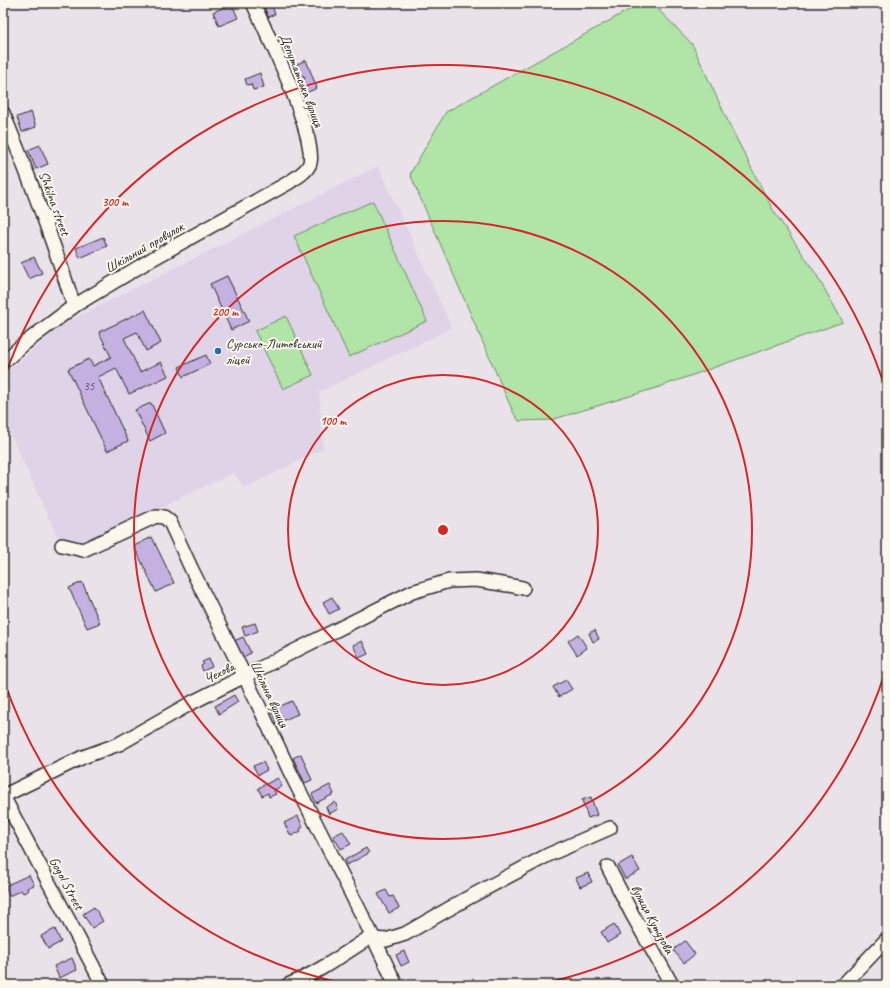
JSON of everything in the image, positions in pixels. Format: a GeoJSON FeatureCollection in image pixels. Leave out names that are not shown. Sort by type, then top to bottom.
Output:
{"type":"FeatureCollection","features":[{"type":"Feature","properties":{"kind":"street","name":"Депутатська вулиця"},"geometry":{"type":"LineString","coordinates":[[253,3],[280,62],[303,120],[310,148],[311,161],[307,170]]}},
{"type":"Feature","properties":{"kind":"street","name":"Shkilna street"},"geometry":{"type":"LineString","coordinates":[[3,113],[59,259],[74,306]]}},
{"type":"Feature","properties":{"kind":"street","name":"Шкільний провулок"},"geometry":{"type":"LineString","coordinates":[[3,362],[25,343],[74,306],[152,259],[277,189],[307,170]]}},
{"type":"Feature","properties":{"kind":"street","name":"Шкільна вулиця"},"geometry":{"type":"LineString","coordinates":[[62,545],[83,550],[152,517],[160,516],[170,522],[293,778],[396,985]]}},
{"type":"Feature","properties":{"kind":"street","name":"Чехова"},"geometry":{"type":"LineString","coordinates":[[3,796],[83,757],[119,744],[193,702],[412,592],[449,581],[476,580],[508,584],[523,588]]}},
{"type":"Feature","properties":{"kind":"street","name":"Gogol Street"},"geometry":{"type":"LineString","coordinates":[[3,796],[103,985]]}},
{"type":"Feature","properties":{"kind":"street"},"geometry":{"type":"LineString","coordinates":[[288,985],[302,980],[373,938],[386,940],[405,934],[466,898],[548,855],[610,828]]}},
{"type":"Feature","properties":{"kind":"street","name":"вулиця Кутузова"},"geometry":{"type":"LineString","coordinates":[[608,867],[632,914],[672,985]]}},
{"type":"Feature","properties":{"kind":"street"},"geometry":{"type":"LineString","coordinates":[[843,985],[887,939]]}},
{"type":"Feature","properties":{"kind":"shaded area","name":"Сурсько-Литовський ліцей"},"geometry":{"type":"Polygon","coordinates":[[[378,166],[452,328],[319,392],[323,449],[244,488],[234,473],[84,543],[58,538],[3,418],[3,374],[67,322],[378,166]]]}},
{"type":"Feature","properties":{"kind":"green space"},"geometry":{"type":"Polygon","coordinates":[[[641,3],[652,3],[692,44],[732,130],[773,210],[816,274],[843,322],[656,388],[551,420],[519,421],[513,412],[410,174],[446,112],[641,3]]]}},
{"type":"Feature","properties":{"kind":"green space"},"geometry":{"type":"Polygon","coordinates":[[[373,201],[427,321],[349,357],[294,236],[373,201]]]}},
{"type":"Feature","properties":{"kind":"green space"},"geometry":{"type":"Polygon","coordinates":[[[286,316],[313,375],[283,389],[255,331],[286,316]]]}},
{"type":"Feature","properties":{"kind":"building"},"geometry":{"type":"Polygon","coordinates":[[[263,3],[271,3],[275,14],[268,17],[263,3]]]}},
{"type":"Feature","properties":{"kind":"building"},"geometry":{"type":"Polygon","coordinates":[[[232,4],[238,18],[219,26],[213,12],[232,4]]]}},
{"type":"Feature","properties":{"kind":"building"},"geometry":{"type":"Polygon","coordinates":[[[306,60],[317,88],[306,93],[301,81],[305,79],[303,75],[297,78],[293,66],[306,60]]]}},
{"type":"Feature","properties":{"kind":"building"},"geometry":{"type":"Polygon","coordinates":[[[260,73],[264,87],[253,90],[251,84],[247,85],[245,79],[260,73]]]}},
{"type":"Feature","properties":{"kind":"building"},"geometry":{"type":"Polygon","coordinates":[[[31,112],[36,127],[22,132],[17,117],[31,112]]]}},
{"type":"Feature","properties":{"kind":"building"},"geometry":{"type":"Polygon","coordinates":[[[40,145],[48,164],[36,169],[28,150],[40,145]]]}},
{"type":"Feature","properties":{"kind":"building"},"geometry":{"type":"Polygon","coordinates":[[[3,171],[8,182],[3,184],[3,171]]]}},
{"type":"Feature","properties":{"kind":"building"},"geometry":{"type":"Polygon","coordinates":[[[103,237],[107,246],[80,258],[76,248],[103,237]]]}},
{"type":"Feature","properties":{"kind":"building"},"geometry":{"type":"Polygon","coordinates":[[[34,257],[42,273],[29,279],[21,263],[34,257]]]}},
{"type":"Feature","properties":{"kind":"building"},"geometry":{"type":"Polygon","coordinates":[[[227,276],[249,321],[231,330],[210,284],[227,276]]]}},
{"type":"Feature","properties":{"kind":"building"},"geometry":{"type":"Polygon","coordinates":[[[145,310],[161,343],[146,351],[137,332],[124,338],[140,372],[161,362],[168,376],[129,394],[116,368],[98,377],[128,441],[107,451],[68,369],[89,359],[93,366],[111,357],[99,332],[145,310]]]}},
{"type":"Feature","properties":{"kind":"building"},"geometry":{"type":"Polygon","coordinates":[[[206,355],[210,364],[183,377],[179,367],[206,355]]]}},
{"type":"Feature","properties":{"kind":"building"},"geometry":{"type":"Polygon","coordinates":[[[151,403],[165,433],[150,441],[135,410],[151,403]]]}},
{"type":"Feature","properties":{"kind":"building"},"geometry":{"type":"Polygon","coordinates":[[[152,537],[174,583],[156,592],[134,546],[152,537]]]}},
{"type":"Feature","properties":{"kind":"building"},"geometry":{"type":"Polygon","coordinates":[[[82,582],[100,623],[87,628],[69,588],[82,582]]]}},
{"type":"Feature","properties":{"kind":"building"},"geometry":{"type":"Polygon","coordinates":[[[332,597],[339,609],[329,614],[323,602],[332,597]]]}},
{"type":"Feature","properties":{"kind":"building"},"geometry":{"type":"Polygon","coordinates":[[[255,623],[258,631],[245,636],[242,627],[255,623]]]}},
{"type":"Feature","properties":{"kind":"building"},"geometry":{"type":"Polygon","coordinates":[[[595,630],[599,639],[593,642],[589,633],[595,630]]]}},
{"type":"Feature","properties":{"kind":"building"},"geometry":{"type":"Polygon","coordinates":[[[578,634],[587,648],[577,655],[568,641],[578,634]]]}},
{"type":"Feature","properties":{"kind":"building"},"geometry":{"type":"Polygon","coordinates":[[[243,637],[251,653],[241,658],[234,641],[243,637]]]}},
{"type":"Feature","properties":{"kind":"building"},"geometry":{"type":"Polygon","coordinates":[[[362,641],[368,654],[359,658],[353,645],[362,641]]]}},
{"type":"Feature","properties":{"kind":"building"},"geometry":{"type":"Polygon","coordinates":[[[209,659],[212,667],[203,671],[201,666],[204,664],[202,662],[209,659]]]}},
{"type":"Feature","properties":{"kind":"building"},"geometry":{"type":"Polygon","coordinates":[[[566,680],[572,689],[559,697],[553,687],[566,680]]]}},
{"type":"Feature","properties":{"kind":"building"},"geometry":{"type":"Polygon","coordinates":[[[234,695],[238,702],[219,714],[215,706],[234,695]]]}},
{"type":"Feature","properties":{"kind":"building"},"geometry":{"type":"Polygon","coordinates":[[[292,701],[298,714],[277,723],[271,710],[292,701]]]}},
{"type":"Feature","properties":{"kind":"building"},"geometry":{"type":"Polygon","coordinates":[[[301,754],[312,780],[305,783],[293,758],[301,754]]]}},
{"type":"Feature","properties":{"kind":"building"},"geometry":{"type":"Polygon","coordinates":[[[263,762],[267,770],[258,775],[253,766],[263,762]]]}},
{"type":"Feature","properties":{"kind":"building"},"geometry":{"type":"Polygon","coordinates":[[[278,778],[282,786],[274,790],[276,794],[269,797],[268,793],[262,796],[258,788],[278,778]]]}},
{"type":"Feature","properties":{"kind":"building"},"geometry":{"type":"Polygon","coordinates":[[[330,785],[334,794],[316,803],[312,794],[330,785]]]}},
{"type":"Feature","properties":{"kind":"building"},"geometry":{"type":"Polygon","coordinates":[[[591,797],[597,815],[588,818],[582,800],[591,797]]]}},
{"type":"Feature","properties":{"kind":"building"},"geometry":{"type":"Polygon","coordinates":[[[335,802],[338,809],[329,814],[326,807],[335,802]]]}},
{"type":"Feature","properties":{"kind":"building"},"geometry":{"type":"Polygon","coordinates":[[[298,816],[303,827],[300,829],[301,831],[291,836],[284,823],[298,816]]]}},
{"type":"Feature","properties":{"kind":"building"},"geometry":{"type":"Polygon","coordinates":[[[343,831],[351,844],[341,849],[333,836],[343,831]]]}},
{"type":"Feature","properties":{"kind":"building"},"geometry":{"type":"Polygon","coordinates":[[[366,848],[369,853],[347,865],[345,860],[366,848]]]}},
{"type":"Feature","properties":{"kind":"building"},"geometry":{"type":"Polygon","coordinates":[[[632,857],[640,871],[625,879],[618,865],[632,857]]]}},
{"type":"Feature","properties":{"kind":"building"},"geometry":{"type":"Polygon","coordinates":[[[588,873],[592,882],[580,887],[576,878],[588,873]]]}},
{"type":"Feature","properties":{"kind":"building"},"geometry":{"type":"Polygon","coordinates":[[[29,875],[34,885],[27,888],[28,891],[23,893],[21,890],[9,896],[5,886],[29,875]]]}},
{"type":"Feature","properties":{"kind":"building"},"geometry":{"type":"Polygon","coordinates":[[[386,890],[390,897],[393,896],[399,908],[389,913],[378,894],[386,890]]]}},
{"type":"Feature","properties":{"kind":"building"},"geometry":{"type":"Polygon","coordinates":[[[94,907],[103,921],[92,928],[83,914],[94,907]]]}},
{"type":"Feature","properties":{"kind":"building"},"geometry":{"type":"Polygon","coordinates":[[[614,924],[620,935],[607,943],[601,932],[614,924]]]}},
{"type":"Feature","properties":{"kind":"building"},"geometry":{"type":"Polygon","coordinates":[[[55,929],[61,942],[48,949],[41,936],[55,929]]]}},
{"type":"Feature","properties":{"kind":"building"},"geometry":{"type":"Polygon","coordinates":[[[685,941],[695,954],[684,963],[673,950],[685,941]]]}},
{"type":"Feature","properties":{"kind":"building"},"geometry":{"type":"Polygon","coordinates":[[[404,951],[409,962],[401,966],[396,955],[404,951]]]}},
{"type":"Feature","properties":{"kind":"building"},"geometry":{"type":"Polygon","coordinates":[[[72,958],[77,970],[59,978],[54,966],[72,958]]]}},
{"type":"Feature","properties":{"kind":"place","name":"Сурсько-Литовський ліцей"},"geometry":{"type":"Point","coordinates":[218,351]}}]}
